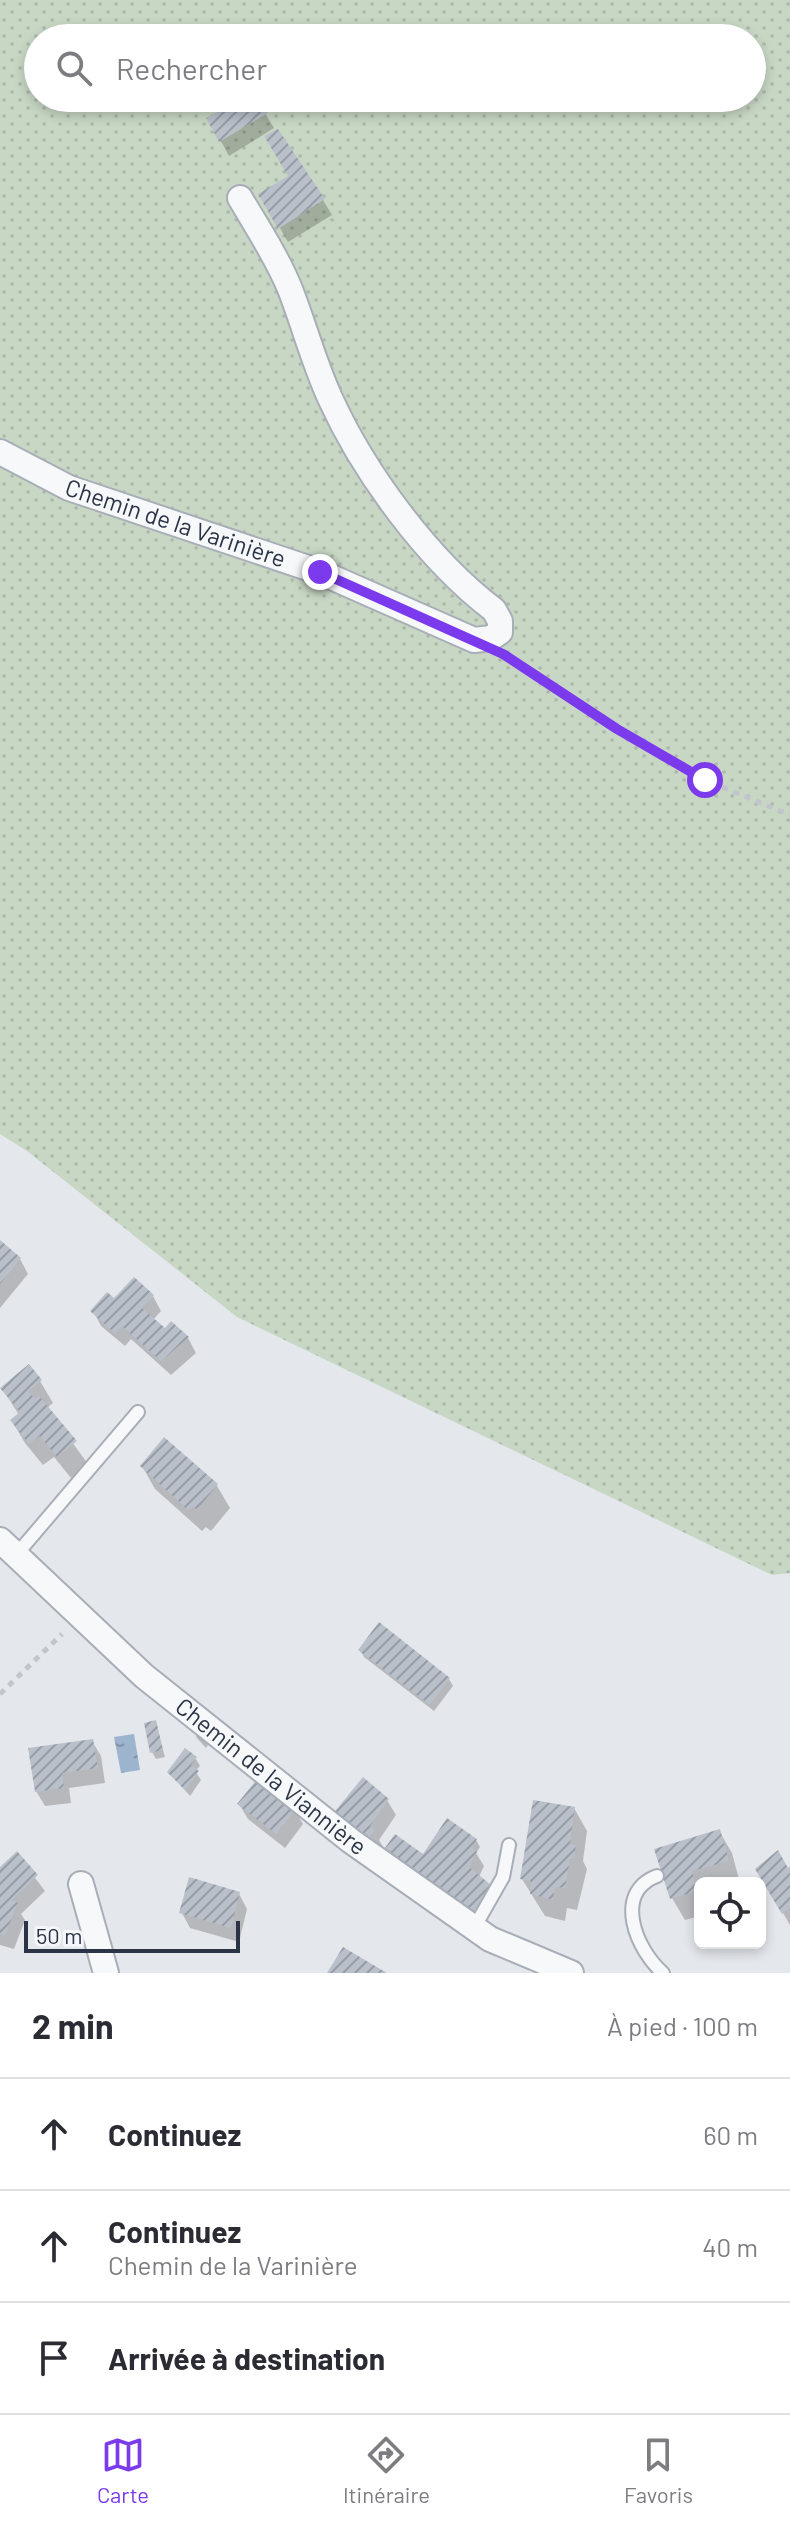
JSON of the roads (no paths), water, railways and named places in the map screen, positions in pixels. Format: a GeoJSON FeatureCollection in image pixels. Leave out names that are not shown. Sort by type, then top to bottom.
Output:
{"type":"FeatureCollection","features":[{"type":"Feature","properties":{"kind":"street","name":"Chemin de la Varinière"},"geometry":{"type":"LineString","coordinates":[[0,452],[69,488],[320,572],[474,640],[491,638],[500,632],[500,621],[422,538],[358,447],[331,399],[289,286],[240,198]]}},
{"type":"Feature","properties":{"kind":"street","name":"Chemin de la Viannière"},"geometry":{"type":"LineString","coordinates":[[8,1548],[144,1676],[351,1841],[490,1939],[571,1973]]}},
{"type":"Feature","properties":{"kind":"street"},"geometry":{"type":"LineString","coordinates":[[81,1884],[106,1973]]}},
{"type":"Feature","properties":{"kind":"lane"},"geometry":{"type":"LineString","coordinates":[[8,1548],[138,1412]]}},
{"type":"Feature","properties":{"kind":"lane"},"geometry":{"type":"LineString","coordinates":[[474,1928],[503,1877],[509,1845]]}},
{"type":"Feature","properties":{"kind":"lane"},"geometry":{"type":"LineString","coordinates":[[657,1876],[642,1885],[636,1896],[633,1917],[637,1941],[647,1959],[663,1973]]}},
{"type":"Feature","properties":{"kind":"water"},"geometry":{"type":"Polygon","coordinates":[[[134,1734],[140,1770],[121,1773],[114,1737],[134,1734]]]}}]}
